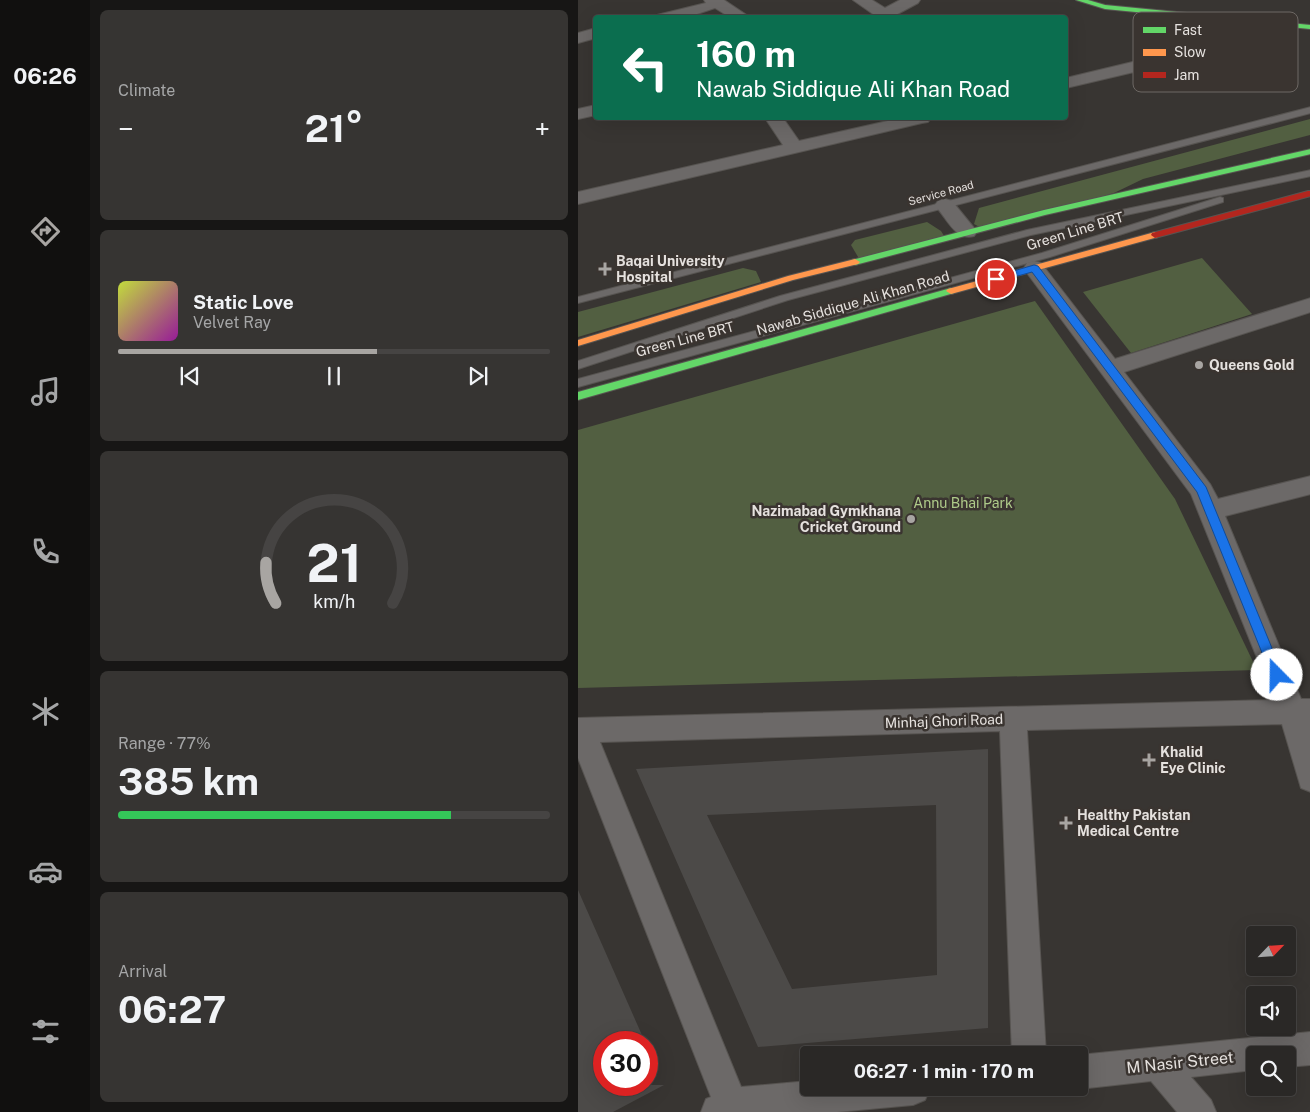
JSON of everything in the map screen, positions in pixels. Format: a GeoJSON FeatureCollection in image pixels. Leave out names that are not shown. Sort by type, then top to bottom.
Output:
{"type":"FeatureCollection","features":[{"type":"Feature","properties":{"kind":"main road"},"geometry":{"type":"LineString","coordinates":[[1080,0],[1105,7],[1159,12]]}},
{"type":"Feature","properties":{"kind":"main road"},"geometry":{"type":"LineString","coordinates":[[578,344],[791,278],[967,232],[1310,151]]}},
{"type":"Feature","properties":{"kind":"main road","name":"Nawab Siddique Ali Khan Road"},"geometry":{"type":"LineString","coordinates":[[578,396],[1310,193]]}},
{"type":"Feature","properties":{"kind":"street"},"geometry":{"type":"LineString","coordinates":[[861,0],[879,15]]}},
{"type":"Feature","properties":{"kind":"street"},"geometry":{"type":"LineString","coordinates":[[882,15],[912,0]]}},
{"type":"Feature","properties":{"kind":"street"},"geometry":{"type":"LineString","coordinates":[[675,15],[710,6],[734,15]]}},
{"type":"Feature","properties":{"kind":"street"},"geometry":{"type":"LineString","coordinates":[[578,38],[593,35]]}},
{"type":"Feature","properties":{"kind":"street"},"geometry":{"type":"LineString","coordinates":[[1068,83],[1133,67]]}},
{"type":"Feature","properties":{"kind":"street"},"geometry":{"type":"LineString","coordinates":[[578,114],[593,111]]}},
{"type":"Feature","properties":{"kind":"street"},"geometry":{"type":"LineString","coordinates":[[775,120],[794,148]]}},
{"type":"Feature","properties":{"kind":"street"},"geometry":{"type":"LineString","coordinates":[[578,198],[913,120]]}},
{"type":"Feature","properties":{"kind":"street"},"geometry":{"type":"LineString","coordinates":[[945,205],[967,232]]}},
{"type":"Feature","properties":{"kind":"street"},"geometry":{"type":"LineString","coordinates":[[1034,268],[1202,490],[1301,711],[1310,779]]}},
{"type":"Feature","properties":{"kind":"street"},"geometry":{"type":"LineString","coordinates":[[1110,368],[1310,305]]}},
{"type":"Feature","properties":{"kind":"street"},"geometry":{"type":"LineString","coordinates":[[1210,510],[1310,485]]}},
{"type":"Feature","properties":{"kind":"street","name":"Minhaj Ghori Road"},"geometry":{"type":"LineString","coordinates":[[580,730],[1301,711]]}},
{"type":"Feature","properties":{"kind":"street"},"geometry":{"type":"LineString","coordinates":[[1014,719],[1029,1046]]}},
{"type":"Feature","properties":{"kind":"street"},"geometry":{"type":"LineString","coordinates":[[580,730],[728,1110],[846,1096]]}},
{"type":"Feature","properties":{"kind":"street","name":"M Nasir Street"},"geometry":{"type":"LineString","coordinates":[[1088,1071],[1310,1048]]}},
{"type":"Feature","properties":{"kind":"street"},"geometry":{"type":"LineString","coordinates":[[1159,1065],[1198,1112]]}},
{"type":"Feature","properties":{"kind":"lane","name":"Service Road"},"geometry":{"type":"LineString","coordinates":[[578,300],[1310,110]]}},
{"type":"Feature","properties":{"kind":"lane","name":"Green Line BRT"},"geometry":{"type":"LineString","coordinates":[[578,366],[784,298],[1030,232],[1310,173]]}},
{"type":"Feature","properties":{"kind":"lane","name":"Green Line BRT"},"geometry":{"type":"LineString","coordinates":[[578,383],[1046,255],[1289,178]]}},
{"type":"Feature","properties":{"kind":"green space"},"geometry":{"type":"Polygon","coordinates":[[[1310,119],[1310,135],[1143,179],[1114,193],[985,230],[974,224],[979,208],[1310,119]]]}},
{"type":"Feature","properties":{"kind":"green space"},"geometry":{"type":"Polygon","coordinates":[[[927,222],[941,231],[946,239],[861,262],[851,245],[855,240],[927,222]]]}},
{"type":"Feature","properties":{"kind":"green space"},"geometry":{"type":"Polygon","coordinates":[[[1202,258],[1252,314],[1131,353],[1083,292],[1202,258]]]}},
{"type":"Feature","properties":{"kind":"green space"},"geometry":{"type":"Polygon","coordinates":[[[743,268],[756,271],[761,282],[578,337],[578,312],[743,268]]]}},
{"type":"Feature","properties":{"kind":"green space","name":"Annu Bhai Park"},"geometry":{"type":"Polygon","coordinates":[[[1035,301],[1175,499],[1257,670],[578,688],[578,430],[1035,301]]]}},
{"type":"Feature","properties":{"kind":"building"},"geometry":{"type":"Polygon","coordinates":[[[988,749],[988,1028],[758,1047],[636,769],[988,749]],[[936,805],[707,815],[792,989],[937,975],[936,805]]]}},
{"type":"Feature","properties":{"kind":"building"},"geometry":{"type":"Polygon","coordinates":[[[578,890],[640,1031],[593,1031],[593,1096],[643,1096],[613,1112],[578,1112],[578,890]]]}},
{"type":"Feature","properties":{"kind":"traffic: fast"},"geometry":{"type":"LineString","coordinates":[[1080,0],[1105,7],[1156,12]]}},
{"type":"Feature","properties":{"kind":"traffic: fast"},"geometry":{"type":"LineString","coordinates":[[1298,26],[1311,27]]}},
{"type":"Feature","properties":{"kind":"traffic: fast"},"geometry":{"type":"LineString","coordinates":[[855,262],[1044,213],[1311,151]]}},
{"type":"Feature","properties":{"kind":"traffic: fast"},"geometry":{"type":"LineString","coordinates":[[578,396],[951,291]]}},
{"type":"Feature","properties":{"kind":"traffic: slow"},"geometry":{"type":"LineString","coordinates":[[951,291],[1155,235]]}},
{"type":"Feature","properties":{"kind":"traffic: slow"},"geometry":{"type":"LineString","coordinates":[[578,343],[791,278],[855,262]]}},
{"type":"Feature","properties":{"kind":"traffic: jam"},"geometry":{"type":"LineString","coordinates":[[1155,235],[1311,193]]}},
{"type":"Feature","properties":{"kind":"place","name":"Baqai University Hospital"},"geometry":{"type":"Point","coordinates":[605,269]}},
{"type":"Feature","properties":{"kind":"place","name":"Queens Gold"},"geometry":{"type":"Point","coordinates":[1199,365]}},
{"type":"Feature","properties":{"kind":"place","name":"Nazimabad Gymkhana Cricket Ground"},"geometry":{"type":"Point","coordinates":[911,519]}},
{"type":"Feature","properties":{"kind":"place","name":"Khalid Eye Clinic"},"geometry":{"type":"Point","coordinates":[1149,760]}},
{"type":"Feature","properties":{"kind":"place","name":"Healthy Pakistan Medical Centre"},"geometry":{"type":"Point","coordinates":[1066,823]}},
{"type":"Feature","properties":{"kind":"route"},"geometry":{"type":"LineString","coordinates":[[996,279],[1034,268],[1202,490],[1277,675]]}}]}
